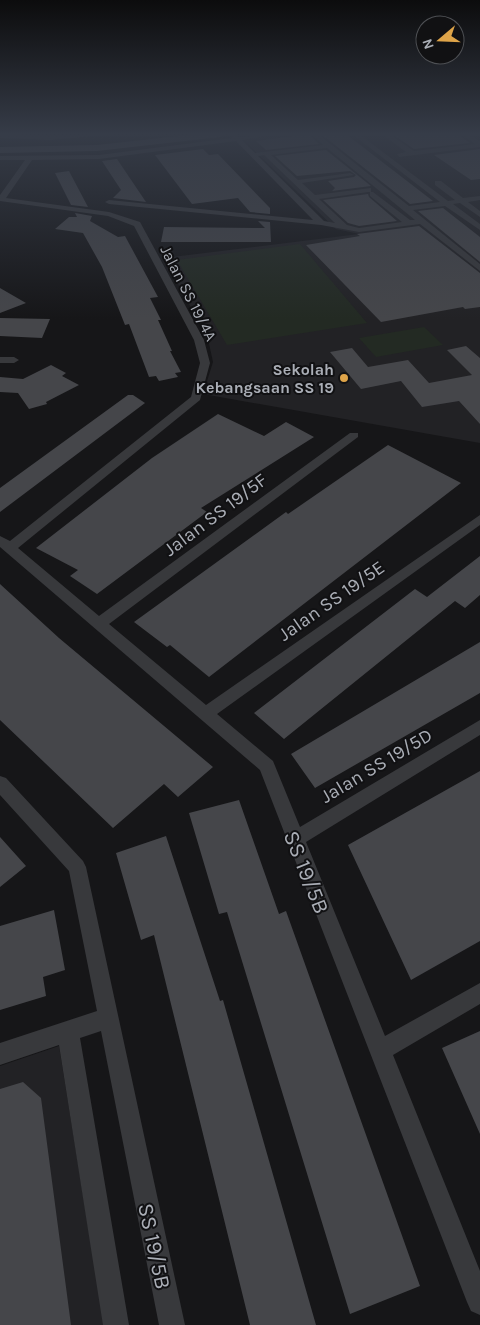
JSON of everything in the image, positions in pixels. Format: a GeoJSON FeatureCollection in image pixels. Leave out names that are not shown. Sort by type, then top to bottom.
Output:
{"type":"FeatureCollection","features":[{"type":"Feature","properties":{"kind":"street"},"geometry":{"type":"LineString","coordinates":[[294,196],[321,223]]}},
{"type":"Feature","properties":{"kind":"street"},"geometry":{"type":"LineString","coordinates":[[310,196],[344,228]]}},
{"type":"Feature","properties":{"kind":"street"},"geometry":{"type":"LineString","coordinates":[[312,198],[327,196]]}},
{"type":"Feature","properties":{"kind":"street"},"geometry":{"type":"LineString","coordinates":[[375,196],[408,224]]}},
{"type":"Feature","properties":{"kind":"street"},"geometry":{"type":"LineString","coordinates":[[390,196],[480,268]]}},
{"type":"Feature","properties":{"kind":"street"},"geometry":{"type":"LineString","coordinates":[[437,196],[480,228]]}},
{"type":"Feature","properties":{"kind":"street"},"geometry":{"type":"LineString","coordinates":[[455,196],[480,214]]}},
{"type":"Feature","properties":{"kind":"street","name":"Jalan SS 19/4A"},"geometry":{"type":"LineString","coordinates":[[0,199],[109,214],[137,224],[199,340],[205,363],[196,398],[5,544]]}},
{"type":"Feature","properties":{"kind":"street"},"geometry":{"type":"LineString","coordinates":[[407,209],[478,200]]}},
{"type":"Feature","properties":{"kind":"street"},"geometry":{"type":"LineString","coordinates":[[110,202],[321,223],[359,230],[423,221]]}},
{"type":"Feature","properties":{"kind":"street"},"geometry":{"type":"LineString","coordinates":[[109,214],[148,207]]}},
{"type":"Feature","properties":{"kind":"street"},"geometry":{"type":"LineString","coordinates":[[0,360],[14,360]]}},
{"type":"Feature","properties":{"kind":"street","name":"Jalan SS 19/5F"},"geometry":{"type":"LineString","coordinates":[[99,624],[354,435]]}},
{"type":"Feature","properties":{"kind":"street","name":"Jalan SS 19/5E"},"geometry":{"type":"LineString","coordinates":[[205,714],[480,519]]}},
{"type":"Feature","properties":{"kind":"street","name":"SS 19/5B"},"geometry":{"type":"LineString","coordinates":[[5,544],[267,766],[294,840],[480,1302]]}},
{"type":"Feature","properties":{"kind":"street","name":"Jalan SS 19/5D"},"geometry":{"type":"LineString","coordinates":[[294,840],[480,727]]}},
{"type":"Feature","properties":{"kind":"street","name":"SS 19/5B"},"geometry":{"type":"LineString","coordinates":[[0,783],[78,867],[172,1325]]}},
{"type":"Feature","properties":{"kind":"street"},"geometry":{"type":"LineString","coordinates":[[379,1051],[480,993]]}},
{"type":"Feature","properties":{"kind":"street"},"geometry":{"type":"LineString","coordinates":[[0,1054],[108,1018]]}},
{"type":"Feature","properties":{"kind":"street"},"geometry":{"type":"LineString","coordinates":[[68,1032],[116,1325]]}},
{"type":"Feature","properties":{"kind":"shaded area"},"geometry":{"type":"Polygon","coordinates":[[[301,196],[480,196],[480,443],[203,394],[213,362],[208,339],[164,258],[359,234],[336,229],[301,196]]]}},
{"type":"Feature","properties":{"kind":"shaded area"},"geometry":{"type":"Polygon","coordinates":[[[300,244],[367,323],[227,345],[177,260],[300,244]]]}},
{"type":"Feature","properties":{"kind":"shaded area"},"geometry":{"type":"Polygon","coordinates":[[[424,327],[443,345],[376,357],[359,338],[424,327]]]}},
{"type":"Feature","properties":{"kind":"shaded area"},"geometry":{"type":"Polygon","coordinates":[[[59,1046],[104,1325],[0,1325],[0,1066],[59,1046]]]}},
{"type":"Feature","properties":{"kind":"building"},"geometry":{"type":"Polygon","coordinates":[[[66,196],[82,196],[88,207],[71,205],[66,196]]]}},
{"type":"Feature","properties":{"kind":"building"},"geometry":{"type":"Polygon","coordinates":[[[115,196],[142,196],[146,202],[113,198],[115,196]]]}},
{"type":"Feature","properties":{"kind":"building"},"geometry":{"type":"Polygon","coordinates":[[[186,196],[258,196],[270,208],[270,214],[250,212],[238,198],[192,204],[186,196]]]}},
{"type":"Feature","properties":{"kind":"building"},"geometry":{"type":"Polygon","coordinates":[[[369,196],[397,221],[359,226],[348,223],[323,200],[369,196]]]}},
{"type":"Feature","properties":{"kind":"building"},"geometry":{"type":"Polygon","coordinates":[[[400,196],[426,196],[433,201],[410,204],[400,196]]]}},
{"type":"Feature","properties":{"kind":"building"},"geometry":{"type":"Polygon","coordinates":[[[443,208],[480,237],[480,262],[418,211],[443,208]]]}},
{"type":"Feature","properties":{"kind":"building"},"geometry":{"type":"Polygon","coordinates":[[[75,213],[92,216],[90,221],[118,237],[125,236],[158,297],[150,298],[161,320],[158,320],[172,351],[170,351],[181,372],[175,373],[178,377],[159,381],[156,376],[149,377],[129,324],[125,325],[102,267],[83,233],[55,229],[69,217],[77,217],[75,213]]]}},
{"type":"Feature","properties":{"kind":"building"},"geometry":{"type":"Polygon","coordinates":[[[258,221],[270,222],[271,242],[161,242],[164,227],[265,228],[258,221]]]}},
{"type":"Feature","properties":{"kind":"building"},"geometry":{"type":"Polygon","coordinates":[[[419,226],[480,273],[480,307],[465,309],[463,307],[381,322],[306,245],[360,236],[357,234],[419,226]]]}},
{"type":"Feature","properties":{"kind":"building"},"geometry":{"type":"Polygon","coordinates":[[[0,288],[26,303],[0,313],[0,288]]]}},
{"type":"Feature","properties":{"kind":"building"},"geometry":{"type":"Polygon","coordinates":[[[0,318],[50,319],[42,338],[0,336],[0,318]]]}},
{"type":"Feature","properties":{"kind":"building"},"geometry":{"type":"Polygon","coordinates":[[[466,346],[480,358],[480,424],[459,401],[422,407],[401,381],[361,389],[330,352],[352,348],[368,367],[408,360],[429,383],[472,375],[447,350],[466,346]]]}},
{"type":"Feature","properties":{"kind":"building"},"geometry":{"type":"Polygon","coordinates":[[[51,365],[66,373],[62,376],[79,385],[46,402],[47,404],[29,409],[18,393],[0,392],[0,377],[23,379],[51,365]]]}},
{"type":"Feature","properties":{"kind":"building"},"geometry":{"type":"Polygon","coordinates":[[[128,395],[133,395],[145,403],[0,512],[0,488],[128,395]]]}},
{"type":"Feature","properties":{"kind":"building"},"geometry":{"type":"Polygon","coordinates":[[[218,414],[264,436],[286,422],[314,437],[201,508],[207,512],[97,594],[70,576],[78,570],[36,548],[152,458],[218,414]]]}},
{"type":"Feature","properties":{"kind":"building"},"geometry":{"type":"Polygon","coordinates":[[[388,445],[461,483],[209,677],[170,645],[167,647],[134,622],[286,512],[288,514],[388,445]]]}},
{"type":"Feature","properties":{"kind":"building"},"geometry":{"type":"Polygon","coordinates":[[[480,556],[480,595],[465,608],[455,601],[284,739],[254,713],[415,589],[427,597],[480,556]]]}},
{"type":"Feature","properties":{"kind":"building"},"geometry":{"type":"Polygon","coordinates":[[[0,584],[59,638],[213,767],[178,797],[164,784],[113,828],[0,720],[0,584]]]}},
{"type":"Feature","properties":{"kind":"building"},"geometry":{"type":"Polygon","coordinates":[[[480,642],[480,693],[315,788],[291,754],[480,642]]]}},
{"type":"Feature","properties":{"kind":"building"},"geometry":{"type":"Polygon","coordinates":[[[480,771],[480,941],[411,980],[348,845],[480,771]]]}},
{"type":"Feature","properties":{"kind":"building"},"geometry":{"type":"Polygon","coordinates":[[[239,800],[279,914],[286,911],[420,1286],[350,1314],[227,912],[219,914],[189,813],[239,800]]]}},
{"type":"Feature","properties":{"kind":"building"},"geometry":{"type":"Polygon","coordinates":[[[166,836],[220,1001],[223,1000],[316,1325],[250,1325],[154,935],[141,940],[116,853],[166,836]]]}},
{"type":"Feature","properties":{"kind":"building"},"geometry":{"type":"Polygon","coordinates":[[[0,837],[26,866],[0,887],[0,837]]]}},
{"type":"Feature","properties":{"kind":"building"},"geometry":{"type":"Polygon","coordinates":[[[54,910],[65,970],[43,977],[46,996],[0,1010],[0,926],[54,910]]]}},
{"type":"Feature","properties":{"kind":"building"},"geometry":{"type":"Polygon","coordinates":[[[480,1031],[480,1134],[442,1048],[480,1031]]]}},
{"type":"Feature","properties":{"kind":"building"},"geometry":{"type":"Polygon","coordinates":[[[23,1082],[41,1098],[71,1325],[0,1325],[0,1089],[23,1082]]]}},
{"type":"Feature","properties":{"kind":"place","name":"Sekolah Kebangsaan SS 19"},"geometry":{"type":"Point","coordinates":[344,378]}}]}
